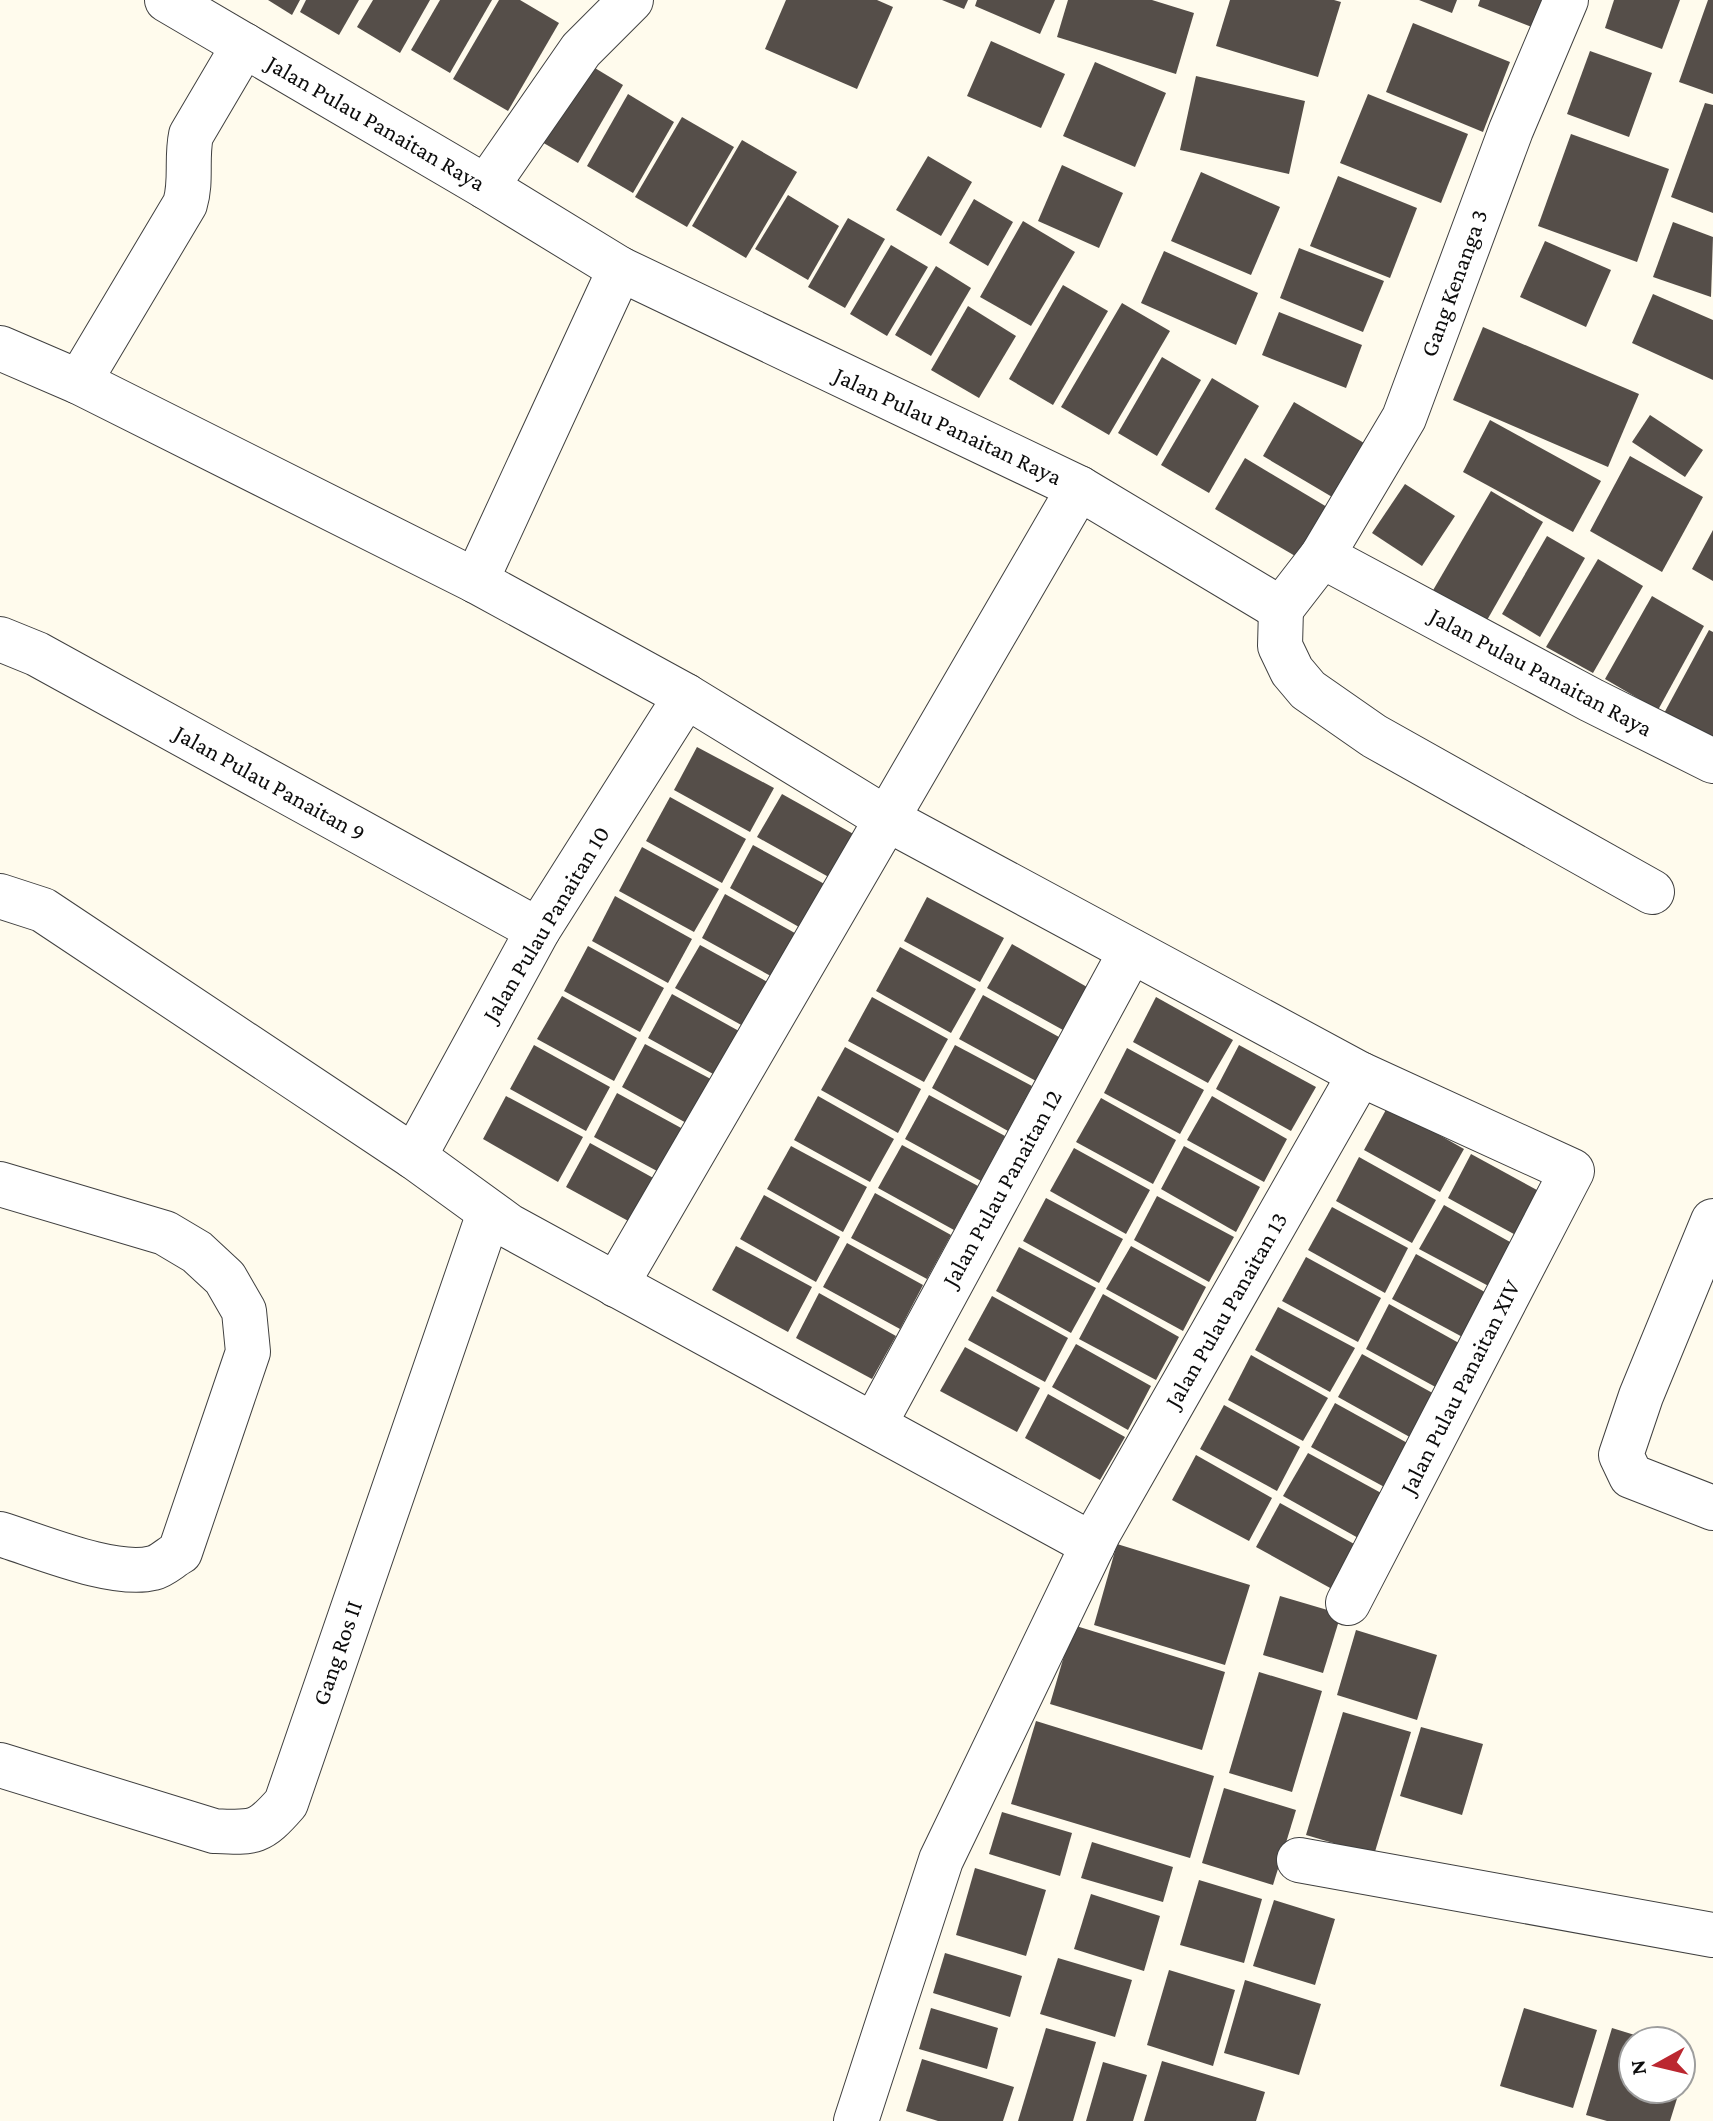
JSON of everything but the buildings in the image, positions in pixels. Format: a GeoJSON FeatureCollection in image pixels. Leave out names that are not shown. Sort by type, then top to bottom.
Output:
{"type":"FeatureCollection","features":[{"type":"Feature","properties":{"kind":"street","name":"Jalan Pulau Panaitan Raya"},"geometry":{"type":"LineString","coordinates":[[167,0],[620,269],[1079,488],[1281,609]]}},
{"type":"Feature","properties":{"kind":"street"},"geometry":{"type":"LineString","coordinates":[[486,187],[581,50],[631,0]]}},
{"type":"Feature","properties":{"kind":"street","name":"Gang Kenanga 3"},"geometry":{"type":"LineString","coordinates":[[1322,556],[1404,418],[1511,130],[1566,0]]}},
{"type":"Feature","properties":{"kind":"street"},"geometry":{"type":"LineString","coordinates":[[79,382],[185,204],[190,180],[191,135],[244,45]]}},
{"type":"Feature","properties":{"kind":"street"},"geometry":{"type":"LineString","coordinates":[[476,581],[620,269]]}},
{"type":"Feature","properties":{"kind":"street"},"geometry":{"type":"LineString","coordinates":[[0,348],[79,382],[476,581],[686,696],[887,819],[1360,1074]]}},
{"type":"Feature","properties":{"kind":"street"},"geometry":{"type":"LineString","coordinates":[[616,1285],[1079,488]]}},
{"type":"Feature","properties":{"kind":"street","name":"Jalan Pulau Panaitan Raya"},"geometry":{"type":"LineString","coordinates":[[1322,556],[1577,693],[1713,761]]}},
{"type":"Feature","properties":{"kind":"street"},"geometry":{"type":"LineString","coordinates":[[1322,556],[1281,609],[1280,646],[1292,671],[1308,690],[1374,736],[1652,892]]}},
{"type":"Feature","properties":{"kind":"street","name":"Jalan Pulau Panaitan 9"},"geometry":{"type":"LineString","coordinates":[[0,639],[37,654],[538,930]]}},
{"type":"Feature","properties":{"kind":"street","name":"Jalan Pulau Panaitan 10"},"geometry":{"type":"LineString","coordinates":[[414,1157],[538,930],[686,696]]}},
{"type":"Feature","properties":{"kind":"street"},"geometry":{"type":"LineString","coordinates":[[0,896],[43,910],[414,1157],[489,1213],[1093,1545]]}},
{"type":"Feature","properties":{"kind":"street","name":"Jalan Pulau Panaitan 12"},"geometry":{"type":"LineString","coordinates":[[874,1425],[1131,951]]}},
{"type":"Feature","properties":{"kind":"street","name":"Jalan Pulau Panaitan XIV"},"geometry":{"type":"LineString","coordinates":[[1348,1603],[1572,1171],[1360,1074]]}},
{"type":"Feature","properties":{"kind":"street","name":"Jalan Pulau Panaitan 13"},"geometry":{"type":"LineString","coordinates":[[856,2121],[941,1860],[1093,1545],[1360,1074]]}},
{"type":"Feature","properties":{"kind":"street"},"geometry":{"type":"LineString","coordinates":[[0,1184],[165,1233],[197,1252],[225,1278],[244,1311],[248,1352],[180,1552],[155,1568],[129,1571],[0,1534]]}},
{"type":"Feature","properties":{"kind":"street","name":"Gang Ros II"},"geometry":{"type":"LineString","coordinates":[[0,1765],[214,1831],[245,1833],[265,1827],[286,1803],[489,1213]]}},
{"type":"Feature","properties":{"kind":"street"},"geometry":{"type":"LineString","coordinates":[[1713,1221],[1641,1396],[1621,1455],[1631,1476],[1713,1508]]}},
{"type":"Feature","properties":{"kind":"street"},"geometry":{"type":"LineString","coordinates":[[1299,1860],[1713,1935]]}}]}
